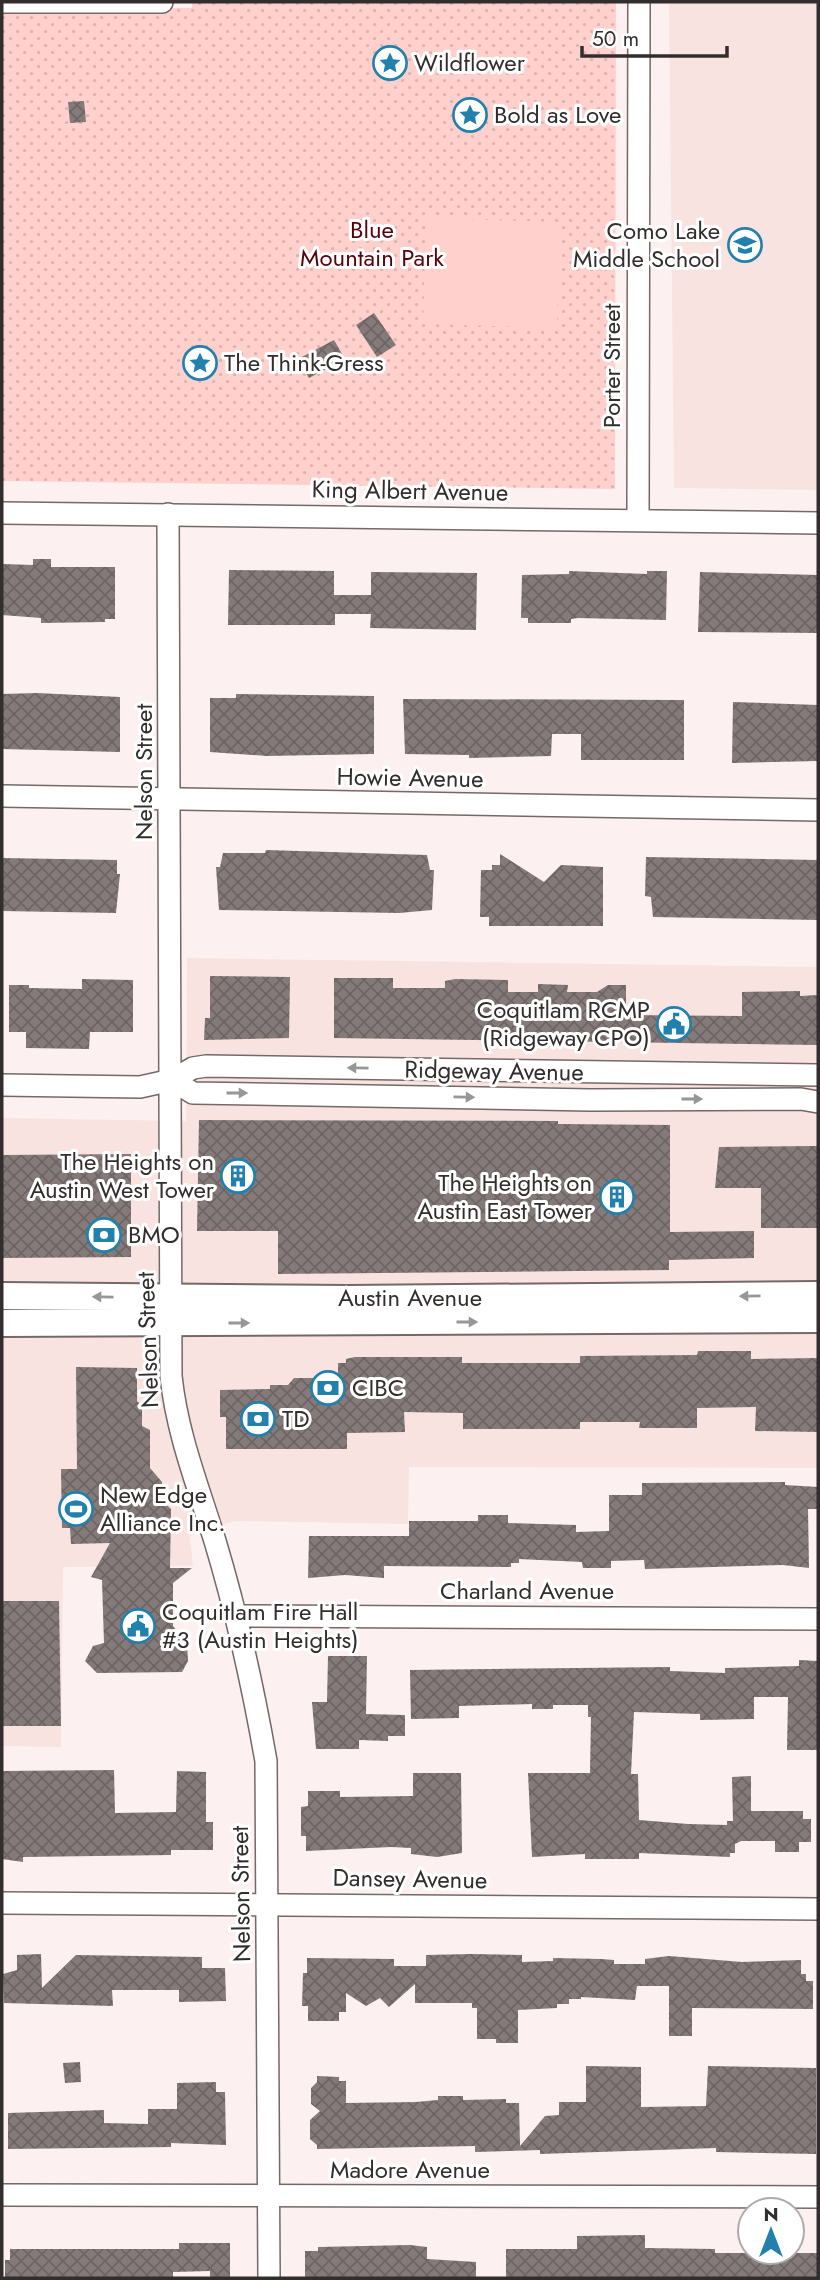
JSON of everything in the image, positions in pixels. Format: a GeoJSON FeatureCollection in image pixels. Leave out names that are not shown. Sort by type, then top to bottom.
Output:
{"type":"FeatureCollection","features":[{"type":"Feature","properties":{"kind":"main road","name":"Austin Avenue"},"geometry":{"type":"LineString","coordinates":[[2,1296],[171,1311],[818,1319]]}},
{"type":"Feature","properties":{"kind":"main road","name":"Austin Avenue"},"geometry":{"type":"LineString","coordinates":[[2,1323],[171,1311],[818,1296]]}},
{"type":"Feature","properties":{"kind":"street"},"geometry":{"type":"LineString","coordinates":[[2,2],[162,2]]}},
{"type":"Feature","properties":{"kind":"street","name":"Porter Street"},"geometry":{"type":"LineString","coordinates":[[638,520],[639,2]]}},
{"type":"Feature","properties":{"kind":"street","name":"King Albert Avenue"},"geometry":{"type":"LineString","coordinates":[[2,513],[818,523]]}},
{"type":"Feature","properties":{"kind":"street","name":"Nelson Street"},"geometry":{"type":"LineString","coordinates":[[168,514],[171,1311],[174,1407],[235,1616],[253,1686],[266,1761],[269,2278]]}},
{"type":"Feature","properties":{"kind":"street","name":"Howie Avenue"},"geometry":{"type":"LineString","coordinates":[[2,796],[818,810]]}},
{"type":"Feature","properties":{"kind":"street","name":"Ridgeway Avenue"},"geometry":{"type":"LineString","coordinates":[[2,1085],[140,1087],[172,1080],[193,1068],[206,1066],[818,1076]]}},
{"type":"Feature","properties":{"kind":"street","name":"Ridgeway Avenue"},"geometry":{"type":"LineString","coordinates":[[172,1080],[193,1093],[590,1100],[801,1099],[818,1102]]}},
{"type":"Feature","properties":{"kind":"street","name":"Charland Avenue"},"geometry":{"type":"LineString","coordinates":[[235,1616],[818,1619]]}},
{"type":"Feature","properties":{"kind":"street","name":"Dansey Avenue"},"geometry":{"type":"LineString","coordinates":[[2,1903],[818,1909]]}},
{"type":"Feature","properties":{"kind":"street","name":"Madore Avenue"},"geometry":{"type":"LineString","coordinates":[[2,2195],[818,2197]]}},
{"type":"Feature","properties":{"kind":"shaded area","name":"Como Lake Middle School"},"geometry":{"type":"Polygon","coordinates":[[[669,2],[818,2],[818,490],[674,488],[669,2]]]}},
{"type":"Feature","properties":{"kind":"shaded area"},"geometry":{"type":"Polygon","coordinates":[[[187,958],[818,967],[818,1468],[409,1467],[408,1524],[235,1521],[190,1536],[193,1566],[63,1567],[61,1747],[2,1746],[2,1118],[186,1121],[187,958]]]}},
{"type":"Feature","properties":{"kind":"green space","name":"Blue Mountain Park"},"geometry":{"type":"Polygon","coordinates":[[[192,2],[616,2],[615,489],[2,481],[2,8],[192,8],[192,2]]]}},
{"type":"Feature","properties":{"kind":"green space"},"geometry":{"type":"Polygon","coordinates":[[[426,218],[560,222],[557,328],[423,324],[426,218]]]}},
{"type":"Feature","properties":{"kind":"building"},"geometry":{"type":"Polygon","coordinates":[[[84,101],[86,122],[70,123],[68,102],[84,101]]]}},
{"type":"Feature","properties":{"kind":"building"},"geometry":{"type":"Polygon","coordinates":[[[374,313],[396,345],[377,357],[356,325],[374,313]]]}},
{"type":"Feature","properties":{"kind":"building"},"geometry":{"type":"Polygon","coordinates":[[[334,340],[345,359],[309,378],[298,359],[334,340]]]}},
{"type":"Feature","properties":{"kind":"building"},"geometry":{"type":"Polygon","coordinates":[[[33,559],[51,559],[51,567],[115,567],[115,619],[105,619],[105,622],[41,623],[41,618],[2,615],[2,564],[33,565],[33,559]]]}},
{"type":"Feature","properties":{"kind":"building"},"geometry":{"type":"Polygon","coordinates":[[[229,570],[334,571],[334,595],[371,595],[371,572],[477,573],[476,630],[370,628],[371,614],[335,614],[335,625],[228,625],[229,570]]]}},
{"type":"Feature","properties":{"kind":"building"},"geometry":{"type":"Polygon","coordinates":[[[569,571],[647,574],[647,571],[667,571],[666,620],[578,618],[571,619],[571,623],[528,623],[528,618],[521,618],[522,575],[569,574],[569,571]]]}},
{"type":"Feature","properties":{"kind":"building"},"geometry":{"type":"Polygon","coordinates":[[[700,572],[818,575],[818,633],[698,632],[700,572]]]}},
{"type":"Feature","properties":{"kind":"building"},"geometry":{"type":"Polygon","coordinates":[[[2,694],[120,697],[120,752],[2,749],[2,694]]]}},
{"type":"Feature","properties":{"kind":"building"},"geometry":{"type":"Polygon","coordinates":[[[236,694],[374,696],[374,754],[267,756],[210,752],[210,698],[236,698],[236,694]]]}},
{"type":"Feature","properties":{"kind":"building"},"geometry":{"type":"Polygon","coordinates":[[[403,699],[684,700],[684,760],[581,760],[581,734],[552,734],[551,756],[469,758],[469,755],[405,754],[403,699]]]}},
{"type":"Feature","properties":{"kind":"building"},"geometry":{"type":"Polygon","coordinates":[[[733,702],[818,705],[818,761],[732,763],[733,702]]]}},
{"type":"Feature","properties":{"kind":"building"},"geometry":{"type":"Polygon","coordinates":[[[266,850],[427,855],[430,870],[434,870],[432,910],[399,913],[219,910],[216,867],[220,867],[223,853],[265,853],[266,850]]]}},
{"type":"Feature","properties":{"kind":"building"},"geometry":{"type":"Polygon","coordinates":[[[500,854],[544,882],[561,865],[603,867],[603,926],[489,926],[489,917],[480,917],[481,870],[492,870],[492,865],[500,865],[500,854]]]}},
{"type":"Feature","properties":{"kind":"building"},"geometry":{"type":"Polygon","coordinates":[[[646,857],[818,860],[818,920],[653,917],[651,897],[645,896],[646,857]]]}},
{"type":"Feature","properties":{"kind":"building"},"geometry":{"type":"Polygon","coordinates":[[[2,858],[117,860],[117,874],[120,874],[116,913],[2,911],[2,858]]]}},
{"type":"Feature","properties":{"kind":"building"},"geometry":{"type":"Polygon","coordinates":[[[210,976],[290,977],[289,1038],[204,1040],[205,1018],[210,1018],[210,976]]]}},
{"type":"Feature","properties":{"kind":"building"},"geometry":{"type":"Polygon","coordinates":[[[334,978],[393,978],[393,988],[445,988],[445,981],[455,979],[508,980],[508,992],[538,992],[538,984],[568,985],[567,992],[597,992],[608,985],[626,985],[626,1015],[742,1016],[742,992],[800,991],[800,996],[818,995],[818,1045],[334,1038],[334,978]]]}},
{"type":"Feature","properties":{"kind":"building"},"geometry":{"type":"Polygon","coordinates":[[[82,979],[133,980],[133,1032],[90,1032],[89,1049],[26,1048],[26,1032],[9,1032],[9,985],[82,989],[82,979]]]}},
{"type":"Feature","properties":{"kind":"building"},"geometry":{"type":"Polygon","coordinates":[[[199,1120],[558,1121],[558,1124],[670,1125],[670,1232],[754,1231],[754,1258],[669,1260],[669,1270],[278,1274],[278,1231],[197,1231],[199,1120]]]}},
{"type":"Feature","properties":{"kind":"building"},"geometry":{"type":"Polygon","coordinates":[[[818,1146],[818,1228],[761,1228],[761,1188],[715,1188],[719,1147],[818,1146]]]}},
{"type":"Feature","properties":{"kind":"building"},"geometry":{"type":"Polygon","coordinates":[[[131,1154],[131,1257],[2,1258],[2,1155],[131,1154]]]}},
{"type":"Feature","properties":{"kind":"building"},"geometry":{"type":"Polygon","coordinates":[[[698,1351],[751,1351],[751,1359],[818,1358],[818,1432],[755,1431],[756,1407],[697,1408],[697,1428],[639,1428],[640,1422],[580,1422],[580,1429],[463,1429],[463,1413],[404,1412],[405,1432],[347,1433],[347,1449],[226,1449],[226,1417],[220,1417],[220,1390],[270,1389],[270,1385],[288,1385],[294,1378],[338,1378],[338,1363],[346,1363],[346,1359],[355,1357],[462,1357],[462,1363],[580,1363],[580,1356],[697,1355],[698,1351]]]}},
{"type":"Feature","properties":{"kind":"building"},"geometry":{"type":"Polygon","coordinates":[[[76,1367],[137,1368],[137,1401],[142,1406],[142,1426],[150,1430],[150,1468],[162,1482],[162,1500],[171,1509],[170,1568],[192,1568],[173,1583],[173,1626],[187,1643],[188,1661],[182,1672],[97,1673],[85,1661],[93,1646],[104,1643],[102,1580],[91,1577],[110,1543],[71,1544],[70,1528],[62,1528],[61,1469],[77,1469],[76,1367]]]}},
{"type":"Feature","properties":{"kind":"building"},"geometry":{"type":"Polygon","coordinates":[[[785,1482],[785,1485],[818,1487],[818,1509],[808,1509],[809,1568],[783,1565],[645,1569],[644,1560],[611,1561],[611,1568],[583,1568],[582,1562],[519,1559],[519,1563],[511,1563],[511,1567],[384,1566],[384,1578],[345,1575],[308,1578],[309,1536],[409,1536],[409,1521],[478,1521],[478,1515],[508,1515],[508,1523],[576,1525],[576,1532],[609,1531],[609,1495],[642,1495],[642,1483],[785,1482]]]}},
{"type":"Feature","properties":{"kind":"building"},"geometry":{"type":"Polygon","coordinates":[[[2,1601],[59,1601],[61,1726],[2,1726],[2,1601]]]}},
{"type":"Feature","properties":{"kind":"building"},"geometry":{"type":"Polygon","coordinates":[[[328,1656],[367,1656],[366,1714],[405,1715],[405,1736],[388,1736],[388,1741],[359,1740],[359,1749],[316,1749],[312,1702],[327,1702],[328,1656]]]}},
{"type":"Feature","properties":{"kind":"building"},"geometry":{"type":"Polygon","coordinates":[[[799,1660],[818,1661],[818,1750],[787,1750],[788,1697],[754,1697],[754,1719],[700,1720],[700,1714],[634,1712],[631,1774],[638,1774],[639,1820],[727,1825],[727,1821],[733,1821],[732,1777],[751,1776],[751,1811],[803,1811],[803,1819],[811,1819],[811,1842],[799,1842],[799,1852],[775,1852],[775,1841],[741,1841],[735,1844],[735,1853],[730,1853],[730,1857],[639,1853],[639,1859],[585,1859],[585,1854],[532,1857],[528,1773],[590,1773],[591,1717],[588,1717],[588,1705],[553,1705],[553,1709],[532,1709],[532,1704],[459,1706],[459,1718],[411,1719],[410,1670],[670,1667],[670,1671],[725,1673],[725,1668],[799,1666],[799,1660]]]}},
{"type":"Feature","properties":{"kind":"building"},"geometry":{"type":"Polygon","coordinates":[[[114,1770],[115,1813],[176,1812],[177,1771],[206,1772],[206,1822],[213,1822],[213,1850],[171,1850],[171,1855],[23,1857],[23,1862],[2,1859],[2,1771],[114,1770]]]}},
{"type":"Feature","properties":{"kind":"building"},"geometry":{"type":"Polygon","coordinates":[[[413,1773],[461,1773],[462,1853],[437,1857],[411,1854],[411,1848],[391,1847],[306,1851],[306,1836],[301,1836],[301,1807],[308,1806],[308,1791],[340,1791],[340,1797],[413,1796],[413,1773]]]}},
{"type":"Feature","properties":{"kind":"building"},"geometry":{"type":"Polygon","coordinates":[[[41,1954],[42,1988],[76,1955],[202,1957],[202,1968],[225,1968],[226,2001],[179,2002],[179,1990],[112,1990],[113,2006],[4,2003],[3,1974],[17,1970],[17,1955],[41,1954]]]}},
{"type":"Feature","properties":{"kind":"building"},"geometry":{"type":"Polygon","coordinates":[[[426,1955],[522,1955],[522,1962],[553,1961],[553,1958],[601,1959],[614,1960],[614,1964],[645,1964],[645,1959],[669,1956],[742,1962],[801,1960],[801,1974],[806,1974],[806,1981],[813,1981],[813,2009],[692,2008],[692,2036],[669,2036],[669,1986],[637,1986],[635,2000],[581,1997],[569,1999],[569,2004],[557,2004],[557,2008],[518,2010],[518,2043],[496,2043],[496,2039],[477,2039],[477,2008],[472,2008],[472,2003],[415,2003],[415,1984],[389,2007],[380,1998],[366,2006],[346,1993],[346,2012],[339,2012],[339,2021],[308,2021],[308,2006],[302,2006],[303,1973],[307,1973],[307,1958],[394,1959],[394,1966],[426,1966],[426,1955]]]}},
{"type":"Feature","properties":{"kind":"building"},"geometry":{"type":"Polygon","coordinates":[[[80,2062],[81,2082],[65,2083],[63,2063],[80,2062]]]}},
{"type":"Feature","properties":{"kind":"building"},"geometry":{"type":"Polygon","coordinates":[[[586,2066],[641,2067],[641,2107],[706,2106],[708,2066],[816,2068],[816,2154],[716,2152],[716,2148],[540,2154],[540,2150],[475,2152],[475,2146],[317,2149],[317,2145],[310,2139],[310,2120],[320,2111],[311,2104],[311,2088],[317,2082],[317,2076],[339,2077],[339,2081],[346,2081],[346,2103],[416,2102],[438,2100],[438,2096],[463,2096],[463,2100],[506,2099],[506,2103],[519,2103],[520,2146],[545,2116],[559,2115],[559,2102],[586,2102],[586,2066]]]}},
{"type":"Feature","properties":{"kind":"building"},"geometry":{"type":"Polygon","coordinates":[[[216,2082],[216,2092],[225,2092],[226,2145],[171,2143],[171,2147],[8,2149],[8,2113],[104,2110],[104,2123],[148,2124],[148,2109],[177,2109],[177,2083],[216,2082]]]}},
{"type":"Feature","properties":{"kind":"building"},"geometry":{"type":"Polygon","coordinates":[[[645,2235],[645,2248],[715,2249],[715,2253],[736,2253],[736,2266],[806,2266],[806,2253],[818,2253],[818,2278],[506,2278],[506,2249],[577,2249],[577,2236],[645,2235]]]}},
{"type":"Feature","properties":{"kind":"building"},"geometry":{"type":"Polygon","coordinates":[[[179,2243],[230,2243],[230,2278],[210,2278],[210,2271],[173,2272],[173,2278],[5,2278],[5,2260],[10,2260],[10,2249],[179,2249],[179,2243]]]}},
{"type":"Feature","properties":{"kind":"building"},"geometry":{"type":"Polygon","coordinates":[[[318,2247],[427,2247],[427,2259],[476,2262],[476,2278],[305,2278],[305,2251],[318,2251],[318,2247]]]}},
{"type":"Feature","properties":{"kind":"place","name":"Wildflower"},"geometry":{"type":"Point","coordinates":[390,63]}},
{"type":"Feature","properties":{"kind":"place","name":"Bold as Love"},"geometry":{"type":"Point","coordinates":[470,115]}},
{"type":"Feature","properties":{"kind":"place","name":"Como Lake Middle School"},"geometry":{"type":"Point","coordinates":[745,245]}},
{"type":"Feature","properties":{"kind":"place","name":"The Think-Gress"},"geometry":{"type":"Point","coordinates":[200,363]}},
{"type":"Feature","properties":{"kind":"place","name":"Coquitlam RCMP (Ridgeway CPO)"},"geometry":{"type":"Point","coordinates":[674,1024]}},
{"type":"Feature","properties":{"kind":"place","name":"The Heights on Austin West Tower"},"geometry":{"type":"Point","coordinates":[238,1176]}},
{"type":"Feature","properties":{"kind":"place","name":"The Heights on Austin East Tower"},"geometry":{"type":"Point","coordinates":[617,1197]}},
{"type":"Feature","properties":{"kind":"place","name":"BMO"},"geometry":{"type":"Point","coordinates":[104,1235]}},
{"type":"Feature","properties":{"kind":"place","name":"CIBC"},"geometry":{"type":"Point","coordinates":[328,1388]}},
{"type":"Feature","properties":{"kind":"place","name":"TD"},"geometry":{"type":"Point","coordinates":[258,1419]}},
{"type":"Feature","properties":{"kind":"place","name":"New Edge Alliance Inc."},"geometry":{"type":"Point","coordinates":[76,1509]}},
{"type":"Feature","properties":{"kind":"place","name":"Coquitlam Fire Hall #3 (Austin Heights)"},"geometry":{"type":"Point","coordinates":[138,1626]}}]}
